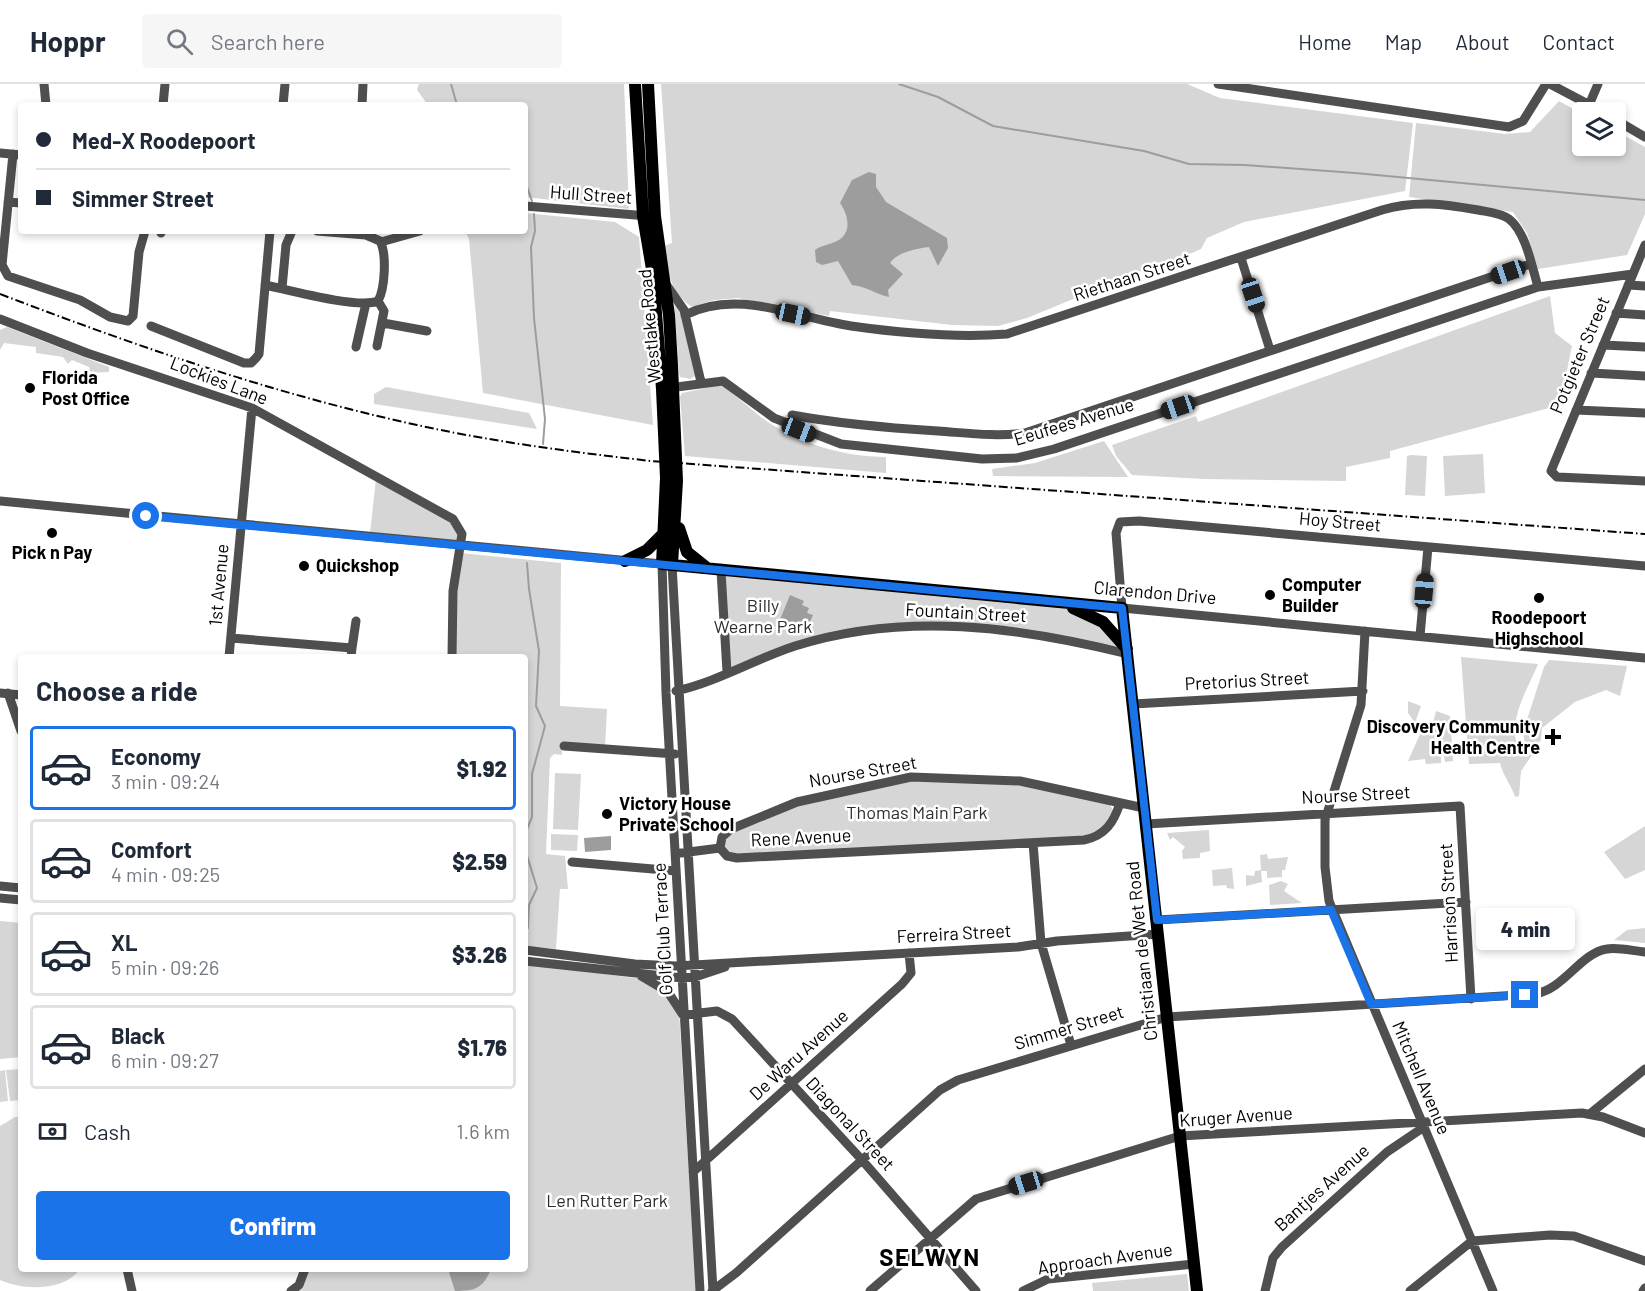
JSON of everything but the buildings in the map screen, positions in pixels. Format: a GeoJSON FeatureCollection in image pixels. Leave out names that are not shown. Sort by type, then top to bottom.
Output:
{"type":"FeatureCollection","features":[{"type":"Feature","properties":{"kind":"main road","name":"Westlake Road"},"geometry":{"type":"LineString","coordinates":[[635,84],[653,275],[667,388],[676,515],[667,565]]}},
{"type":"Feature","properties":{"kind":"main road","name":"Westlake Road"},"geometry":{"type":"LineString","coordinates":[[648,84],[649,216],[666,284],[666,478],[663,534],[667,565]]}},
{"type":"Feature","properties":{"kind":"main road"},"geometry":{"type":"LineString","coordinates":[[676,515],[687,552],[698,563],[716,570]]}},
{"type":"Feature","properties":{"kind":"main road"},"geometry":{"type":"LineString","coordinates":[[625,561],[647,550],[663,534]]}},
{"type":"Feature","properties":{"kind":"main road","name":"Clarendon Drive"},"geometry":{"type":"LineString","coordinates":[[667,565],[1122,608]]}},
{"type":"Feature","properties":{"kind":"main road"},"geometry":{"type":"LineString","coordinates":[[1047,601],[1096,617],[1128,652]]}},
{"type":"Feature","properties":{"kind":"main road","name":"Christiaan de Wet Road"},"geometry":{"type":"LineString","coordinates":[[1122,608],[1197,1291]]}},
{"type":"Feature","properties":{"kind":"street"},"geometry":{"type":"LineString","coordinates":[[44,84],[46,102]]}},
{"type":"Feature","properties":{"kind":"street"},"geometry":{"type":"LineString","coordinates":[[163,102],[165,84]]}},
{"type":"Feature","properties":{"kind":"street"},"geometry":{"type":"LineString","coordinates":[[283,102],[285,84]]}},
{"type":"Feature","properties":{"kind":"street"},"geometry":{"type":"LineString","coordinates":[[362,102],[363,84]]}},
{"type":"Feature","properties":{"kind":"street"},"geometry":{"type":"LineString","coordinates":[[1225,85],[1509,127],[1522,121],[1548,84],[1583,102]]}},
{"type":"Feature","properties":{"kind":"street"},"geometry":{"type":"LineString","coordinates":[[1590,102],[1598,84]]}},
{"type":"Feature","properties":{"kind":"street"},"geometry":{"type":"LineString","coordinates":[[1626,126],[1645,137]]}},
{"type":"Feature","properties":{"kind":"street"},"geometry":{"type":"LineString","coordinates":[[0,153],[17,154],[8,202],[2,265],[5,273],[17,281],[80,300],[110,317],[128,321],[133,316],[139,252],[144,234]]}},
{"type":"Feature","properties":{"kind":"street"},"geometry":{"type":"LineString","coordinates":[[8,202],[18,203]]}},
{"type":"Feature","properties":{"kind":"street","name":"Riethaan Street"},"geometry":{"type":"LineString","coordinates":[[685,315],[705,307],[737,303],[850,326],[957,334],[1007,334],[1404,203],[1430,202],[1495,214],[1509,219],[1521,236],[1538,287]]}},
{"type":"Feature","properties":{"kind":"street","name":"Hull Street"},"geometry":{"type":"LineString","coordinates":[[528,206],[649,216]]}},
{"type":"Feature","properties":{"kind":"street"},"geometry":{"type":"LineString","coordinates":[[151,326],[235,358],[256,358],[259,354],[270,234]]}},
{"type":"Feature","properties":{"kind":"street"},"geometry":{"type":"LineString","coordinates":[[282,288],[286,245],[291,234]]}},
{"type":"Feature","properties":{"kind":"street"},"geometry":{"type":"LineString","coordinates":[[351,234],[373,236],[381,242],[383,250],[381,292],[378,301]]}},
{"type":"Feature","properties":{"kind":"street"},"geometry":{"type":"LineString","coordinates":[[381,242],[409,234]]}},
{"type":"Feature","properties":{"kind":"street","name":"Potgieter Street"},"geometry":{"type":"LineString","coordinates":[[1645,244],[1551,466],[1552,474],[1557,477],[1645,481]]}},
{"type":"Feature","properties":{"kind":"street"},"geometry":{"type":"LineString","coordinates":[[1241,258],[1270,350]]}},
{"type":"Feature","properties":{"kind":"street","name":"Eeufees Avenue"},"geometry":{"type":"LineString","coordinates":[[792,415],[839,423],[910,430],[1016,434],[1041,429],[1530,264]]}},
{"type":"Feature","properties":{"kind":"street","name":"Eeufees Avenue"},"geometry":{"type":"LineString","coordinates":[[667,388],[715,380],[728,383],[774,418],[840,444],[982,459],[1017,458],[1054,449],[1538,287],[1633,273]]}},
{"type":"Feature","properties":{"kind":"street"},"geometry":{"type":"LineString","coordinates":[[666,284],[681,303],[701,382]]}},
{"type":"Feature","properties":{"kind":"street"},"geometry":{"type":"LineString","coordinates":[[265,285],[314,294],[327,300],[366,303],[378,301]]}},
{"type":"Feature","properties":{"kind":"street"},"geometry":{"type":"LineString","coordinates":[[1628,285],[1645,286]]}},
{"type":"Feature","properties":{"kind":"street"},"geometry":{"type":"LineString","coordinates":[[377,345],[383,323],[384,308],[378,301]]}},
{"type":"Feature","properties":{"kind":"street"},"geometry":{"type":"LineString","coordinates":[[356,347],[366,303]]}},
{"type":"Feature","properties":{"kind":"street"},"geometry":{"type":"LineString","coordinates":[[1616,314],[1645,315]]}},
{"type":"Feature","properties":{"kind":"street","name":"Lockies Lane"},"geometry":{"type":"LineString","coordinates":[[0,319],[97,356],[252,408],[445,514],[462,531],[459,546]]}},
{"type":"Feature","properties":{"kind":"street"},"geometry":{"type":"LineString","coordinates":[[383,323],[427,331]]}},
{"type":"Feature","properties":{"kind":"street"},"geometry":{"type":"LineString","coordinates":[[1603,345],[1645,347]]}},
{"type":"Feature","properties":{"kind":"street"},"geometry":{"type":"LineString","coordinates":[[1591,373],[1645,376]]}},
{"type":"Feature","properties":{"kind":"street","name":"1st Avenue"},"geometry":{"type":"LineString","coordinates":[[229,654],[252,408]]}},
{"type":"Feature","properties":{"kind":"street"},"geometry":{"type":"LineString","coordinates":[[1576,410],[1645,413]]}},
{"type":"Feature","properties":{"kind":"street"},"geometry":{"type":"LineString","coordinates":[[0,501],[667,565]]}},
{"type":"Feature","properties":{"kind":"street","name":"Hoy Street"},"geometry":{"type":"LineString","coordinates":[[1122,608],[1115,540],[1118,524],[1123,521],[1645,566]]}},
{"type":"Feature","properties":{"kind":"street"},"geometry":{"type":"LineString","coordinates":[[452,654],[453,591],[459,546]]}},
{"type":"Feature","properties":{"kind":"street"},"geometry":{"type":"LineString","coordinates":[[1420,636],[1428,547]]}},
{"type":"Feature","properties":{"kind":"street","name":"Golf Club Terrace"},"geometry":{"type":"LineString","coordinates":[[667,565],[683,755],[712,1291]]}},
{"type":"Feature","properties":{"kind":"street","name":"Golf Club Terrace"},"geometry":{"type":"LineString","coordinates":[[667,565],[666,693],[700,1291]]}},
{"type":"Feature","properties":{"kind":"street"},"geometry":{"type":"LineString","coordinates":[[716,570],[727,672]]}},
{"type":"Feature","properties":{"kind":"street","name":"Clarendon Drive"},"geometry":{"type":"LineString","coordinates":[[1122,608],[1645,658]]}},
{"type":"Feature","properties":{"kind":"street"},"geometry":{"type":"LineString","coordinates":[[231,638],[352,652],[356,621]]}},
{"type":"Feature","properties":{"kind":"street","name":"Fountain Street"},"geometry":{"type":"LineString","coordinates":[[666,693],[679,691],[806,643],[897,626],[1006,628],[1128,652]]}},
{"type":"Feature","properties":{"kind":"street","name":"Mitchell Avenue"},"geometry":{"type":"LineString","coordinates":[[1365,631],[1363,691],[1354,733],[1327,813],[1324,829],[1325,867],[1331,910],[1493,1291]]}},
{"type":"Feature","properties":{"kind":"street","name":"Pretorius Street"},"geometry":{"type":"LineString","coordinates":[[1133,704],[1363,691]]}},
{"type":"Feature","properties":{"kind":"street"},"geometry":{"type":"LineString","coordinates":[[4,693],[18,724]]}},
{"type":"Feature","properties":{"kind":"street"},"geometry":{"type":"LineString","coordinates":[[564,746],[683,755]]}},
{"type":"Feature","properties":{"kind":"street","name":"Nourse Street"},"geometry":{"type":"LineString","coordinates":[[720,848],[722,837],[731,829],[790,804],[911,777],[1020,781],[1144,808]]}},
{"type":"Feature","properties":{"kind":"street","name":"Rene Avenue"},"geometry":{"type":"LineString","coordinates":[[720,848],[727,856],[737,858],[1033,843],[1096,837],[1113,820],[1120,803]]}},
{"type":"Feature","properties":{"kind":"street","name":"Nourse Street"},"geometry":{"type":"LineString","coordinates":[[1146,824],[1460,806]]}},
{"type":"Feature","properties":{"kind":"street","name":"Harrison Street"},"geometry":{"type":"LineString","coordinates":[[1460,806],[1471,999]]}},
{"type":"Feature","properties":{"kind":"street"},"geometry":{"type":"LineString","coordinates":[[1033,843],[1041,943],[1071,1045]]}},
{"type":"Feature","properties":{"kind":"street"},"geometry":{"type":"LineString","coordinates":[[675,853],[720,848]]}},
{"type":"Feature","properties":{"kind":"street"},"geometry":{"type":"LineString","coordinates":[[572,862],[676,871]]}},
{"type":"Feature","properties":{"kind":"street"},"geometry":{"type":"LineString","coordinates":[[0,886],[18,888]]}},
{"type":"Feature","properties":{"kind":"street"},"geometry":{"type":"LineString","coordinates":[[0,898],[18,900]]}},
{"type":"Feature","properties":{"kind":"street"},"geometry":{"type":"LineString","coordinates":[[1157,920],[1466,902]]}},
{"type":"Feature","properties":{"kind":"street","name":"Ferreira Street"},"geometry":{"type":"LineString","coordinates":[[529,950],[647,966],[681,966],[1018,947],[1041,943],[1158,934]]}},
{"type":"Feature","properties":{"kind":"street","name":"Simmer Street"},"geometry":{"type":"LineString","coordinates":[[712,1291],[736,1273],[946,1085],[1167,1017],[1534,994],[1548,991],[1605,949],[1645,952]]}},
{"type":"Feature","properties":{"kind":"street","name":"De Waru Avenue"},"geometry":{"type":"LineString","coordinates":[[693,1172],[902,984],[910,973],[909,953]]}},
{"type":"Feature","properties":{"kind":"street","name":"Ferreira Street"},"geometry":{"type":"LineString","coordinates":[[530,962],[641,976],[682,978],[695,977],[751,962]]}},
{"type":"Feature","properties":{"kind":"street"},"geometry":{"type":"LineString","coordinates":[[641,976],[668,992],[683,1015]]}},
{"type":"Feature","properties":{"kind":"street","name":"Diagonal Street"},"geometry":{"type":"LineString","coordinates":[[683,1015],[717,1011],[728,1016],[862,1160],[976,1291]]}},
{"type":"Feature","properties":{"kind":"street"},"geometry":{"type":"LineString","coordinates":[[1591,1113],[1645,1069]]}},
{"type":"Feature","properties":{"kind":"street","name":"Kruger Avenue"},"geometry":{"type":"LineString","coordinates":[[870,1291],[928,1238],[976,1199],[1180,1136],[1591,1113],[1645,1133]]}},
{"type":"Feature","properties":{"kind":"street","name":"Bantjes Avenue"},"geometry":{"type":"LineString","coordinates":[[1265,1291],[1276,1253],[1388,1152],[1423,1124]]}},
{"type":"Feature","properties":{"kind":"street"},"geometry":{"type":"LineString","coordinates":[[1410,1291],[1472,1241],[1550,1235],[1574,1236],[1645,1262]]}},
{"type":"Feature","properties":{"kind":"street","name":"Approach Avenue"},"geometry":{"type":"LineString","coordinates":[[1023,1291],[1036,1283],[1054,1278],[1194,1263]]}},
{"type":"Feature","properties":{"kind":"street"},"geometry":{"type":"LineString","coordinates":[[128,1272],[132,1291]]}},
{"type":"Feature","properties":{"kind":"street"},"geometry":{"type":"LineString","coordinates":[[291,1291],[302,1288],[305,1272]]}},
{"type":"Feature","properties":{"kind":"green space"},"geometry":{"type":"Polygon","coordinates":[[[419,84],[624,84],[629,209],[528,197],[528,102],[426,102],[417,90],[419,84]]]}},
{"type":"Feature","properties":{"kind":"green space"},"geometry":{"type":"Polygon","coordinates":[[[661,84],[1187,84],[1220,98],[1413,123],[1405,191],[1244,222],[1207,238],[1201,249],[1176,260],[1168,260],[1027,318],[998,326],[952,325],[830,311],[829,316],[738,298],[714,300],[692,307],[674,288],[665,255],[664,246],[672,243],[661,84]]]}},
{"type":"Feature","properties":{"kind":"green space"},"geometry":{"type":"Polygon","coordinates":[[[1559,101],[1572,108],[1572,156],[1626,156],[1626,137],[1645,147],[1645,214],[1627,255],[1538,269],[1527,233],[1513,212],[1409,197],[1416,123],[1505,134],[1530,132],[1559,101]]]}},
{"type":"Feature","properties":{"kind":"green space"},"geometry":{"type":"Polygon","coordinates":[[[528,213],[615,222],[639,237],[653,425],[483,393],[469,239],[466,234],[528,234],[528,213]]]}},
{"type":"Feature","properties":{"kind":"green space"},"geometry":{"type":"Polygon","coordinates":[[[1550,296],[1555,333],[1572,346],[1560,405],[1390,451],[1390,458],[1346,467],[1346,481],[1204,479],[1132,475],[1116,456],[1112,445],[1196,416],[1198,422],[1550,296]]]}},
{"type":"Feature","properties":{"kind":"green space"},"geometry":{"type":"Polygon","coordinates":[[[674,300],[680,307],[695,376],[690,379],[680,377],[679,373],[674,300]]]}},
{"type":"Feature","properties":{"kind":"green space"},"geometry":{"type":"Polygon","coordinates":[[[7,327],[109,367],[109,372],[90,373],[89,367],[72,360],[68,364],[63,357],[36,353],[36,347],[4,343],[0,350],[0,330],[7,327]]]}},
{"type":"Feature","properties":{"kind":"green space"},"geometry":{"type":"Polygon","coordinates":[[[721,385],[771,424],[802,440],[835,451],[886,457],[886,473],[685,456],[680,397],[682,393],[721,385]]]}},
{"type":"Feature","properties":{"kind":"green space"},"geometry":{"type":"Polygon","coordinates":[[[386,387],[529,413],[537,429],[374,404],[374,394],[386,387]]]}},
{"type":"Feature","properties":{"kind":"green space"},"geometry":{"type":"Polygon","coordinates":[[[1104,441],[1128,477],[993,476],[992,469],[1035,463],[1104,441]]]}},
{"type":"Feature","properties":{"kind":"green space"},"geometry":{"type":"Polygon","coordinates":[[[1483,454],[1485,493],[1445,496],[1443,456],[1483,454]]]}},
{"type":"Feature","properties":{"kind":"green space"},"geometry":{"type":"Polygon","coordinates":[[[1407,456],[1427,456],[1425,496],[1405,495],[1407,456]]]}},
{"type":"Feature","properties":{"kind":"green space"},"geometry":{"type":"Polygon","coordinates":[[[376,479],[443,515],[458,528],[458,541],[370,533],[376,479]]]}},
{"type":"Feature","properties":{"kind":"green space"},"geometry":{"type":"Polygon","coordinates":[[[461,553],[561,563],[560,706],[607,709],[605,747],[562,748],[562,755],[554,754],[550,758],[546,854],[565,856],[568,889],[560,889],[556,949],[528,946],[528,654],[454,654],[453,632],[461,553]]]}},
{"type":"Feature","properties":{"kind":"green space","name":"Billy Wearne Park"},"geometry":{"type":"Polygon","coordinates":[[[723,575],[1054,605],[1089,616],[1123,648],[1006,626],[882,625],[729,669],[723,575]]]}},
{"type":"Feature","properties":{"kind":"green space"},"geometry":{"type":"Polygon","coordinates":[[[1461,657],[1538,664],[1523,697],[1516,720],[1516,742],[1521,753],[1532,755],[1521,771],[1519,796],[1515,797],[1500,763],[1469,764],[1461,657]]]}},
{"type":"Feature","properties":{"kind":"green space"},"geometry":{"type":"Polygon","coordinates":[[[1549,660],[1627,666],[1620,696],[1606,690],[1575,702],[1542,728],[1541,740],[1533,748],[1525,743],[1523,732],[1544,667],[1549,660]]]}},
{"type":"Feature","properties":{"kind":"green space"},"geometry":{"type":"Polygon","coordinates":[[[1408,701],[1421,706],[1415,723],[1408,713],[1408,701]]]}},
{"type":"Feature","properties":{"kind":"green space"},"geometry":{"type":"Polygon","coordinates":[[[1436,711],[1450,716],[1453,761],[1445,762],[1444,756],[1441,756],[1441,763],[1426,764],[1425,759],[1408,761],[1421,732],[1431,731],[1436,711]]]}},
{"type":"Feature","properties":{"kind":"green space"},"geometry":{"type":"Polygon","coordinates":[[[555,773],[581,774],[578,830],[553,829],[555,773]]]}},
{"type":"Feature","properties":{"kind":"green space","name":"Thomas Main Park"},"geometry":{"type":"Polygon","coordinates":[[[910,780],[1017,783],[1109,803],[1114,812],[1109,823],[1091,836],[738,856],[726,852],[723,841],[726,835],[790,806],[910,780]]]}},
{"type":"Feature","properties":{"kind":"green space"},"geometry":{"type":"Polygon","coordinates":[[[1645,826],[1645,870],[1625,879],[1604,852],[1645,826]]]}},
{"type":"Feature","properties":{"kind":"green space"},"geometry":{"type":"Polygon","coordinates":[[[1209,830],[1210,851],[1200,853],[1200,858],[1183,859],[1182,851],[1185,847],[1173,837],[1170,840],[1167,833],[1209,830]]]}},
{"type":"Feature","properties":{"kind":"green space"},"geometry":{"type":"Polygon","coordinates":[[[551,834],[578,835],[577,851],[551,850],[551,834]]]}},
{"type":"Feature","properties":{"kind":"green space"},"geometry":{"type":"Polygon","coordinates":[[[1267,854],[1268,859],[1288,857],[1285,870],[1282,870],[1282,877],[1267,878],[1267,871],[1261,871],[1262,882],[1246,886],[1246,875],[1254,876],[1255,871],[1261,870],[1260,855],[1267,854]]]}},
{"type":"Feature","properties":{"kind":"green space"},"geometry":{"type":"Polygon","coordinates":[[[1232,868],[1234,889],[1227,888],[1226,885],[1213,886],[1212,870],[1232,868]]]}},
{"type":"Feature","properties":{"kind":"green space"},"geometry":{"type":"Polygon","coordinates":[[[1281,881],[1288,884],[1284,891],[1302,903],[1270,905],[1269,885],[1281,881]]]}},
{"type":"Feature","properties":{"kind":"green space"},"geometry":{"type":"Polygon","coordinates":[[[0,921],[18,923],[18,1057],[0,1059],[0,921]]]}},
{"type":"Feature","properties":{"kind":"green space"},"geometry":{"type":"Polygon","coordinates":[[[1645,928],[1645,943],[1614,940],[1627,930],[1645,928]]]}},
{"type":"Feature","properties":{"kind":"green space","name":"Len Rutter Park"},"geometry":{"type":"Polygon","coordinates":[[[528,963],[641,979],[658,987],[679,1012],[696,1291],[296,1291],[306,1272],[528,1272],[528,963]]]}},
{"type":"Feature","properties":{"kind":"green space"},"geometry":{"type":"Polygon","coordinates":[[[18,1069],[18,1100],[10,1101],[6,1070],[18,1069]]]}},
{"type":"Feature","properties":{"kind":"green space"},"geometry":{"type":"Polygon","coordinates":[[[5,1070],[8,1101],[0,1102],[0,1071],[5,1070]]]}},
{"type":"Feature","properties":{"kind":"green space"},"geometry":{"type":"Polygon","coordinates":[[[18,1117],[18,1272],[77,1272],[65,1282],[32,1287],[0,1280],[0,1126],[18,1117]]]}},
{"type":"Feature","properties":{"kind":"green space"},"geometry":{"type":"Polygon","coordinates":[[[1187,1274],[1189,1291],[1093,1291],[1092,1283],[1187,1274]]]}},
{"type":"Feature","properties":{"kind":"shaded area"},"geometry":{"type":"Polygon","coordinates":[[[869,172],[876,174],[876,187],[886,202],[947,238],[948,248],[938,266],[929,247],[907,252],[893,259],[890,263],[903,274],[888,290],[889,297],[852,285],[838,261],[822,265],[816,262],[815,250],[837,241],[845,233],[848,223],[840,203],[852,180],[869,172]]]}},
{"type":"Feature","properties":{"kind":"shaded area"},"geometry":{"type":"Polygon","coordinates":[[[790,595],[804,601],[802,605],[809,608],[807,613],[813,615],[809,624],[802,621],[799,626],[793,623],[791,627],[779,622],[790,595]]]}},
{"type":"Feature","properties":{"kind":"shaded area"},"geometry":{"type":"Polygon","coordinates":[[[611,836],[611,850],[585,852],[584,838],[611,836]]]}},
{"type":"Feature","properties":{"kind":"shaded area"},"geometry":{"type":"Polygon","coordinates":[[[449,1272],[489,1272],[478,1287],[455,1291],[449,1272]]]}},
{"type":"Feature","properties":{"kind":"waterway"},"geometry":{"type":"LineString","coordinates":[[451,84],[456,102]]}},
{"type":"Feature","properties":{"kind":"waterway"},"geometry":{"type":"LineString","coordinates":[[899,84],[938,97],[993,126],[1144,151],[1189,164],[1245,165],[1355,173],[1645,200]]}},
{"type":"Feature","properties":{"kind":"waterway"},"geometry":{"type":"LineString","coordinates":[[528,190],[532,201]]}},
{"type":"Feature","properties":{"kind":"waterway"},"geometry":{"type":"LineString","coordinates":[[534,214],[535,231],[531,247],[534,318],[545,419],[543,444]]}},
{"type":"Feature","properties":{"kind":"waterway"},"geometry":{"type":"LineString","coordinates":[[527,563],[539,651],[536,706],[545,726],[532,774],[532,817],[528,827]]}},
{"type":"Feature","properties":{"kind":"waterway"},"geometry":{"type":"LineString","coordinates":[[528,859],[537,888],[529,905],[528,928]]}},
{"type":"Feature","properties":{"kind":"railway"},"geometry":{"type":"LineString","coordinates":[[0,294],[102,332],[258,384],[417,425],[533,446],[651,461],[1645,534]]}},
{"type":"Feature","properties":{"kind":"place","name":"Florida Post Office"},"geometry":{"type":"Point","coordinates":[30,388]}},
{"type":"Feature","properties":{"kind":"place","name":"Pick n Pay"},"geometry":{"type":"Point","coordinates":[52,533]}},
{"type":"Feature","properties":{"kind":"place","name":"Quickshop"},"geometry":{"type":"Point","coordinates":[304,566]}},
{"type":"Feature","properties":{"kind":"place","name":"Computer Builder"},"geometry":{"type":"Point","coordinates":[1270,595]}},
{"type":"Feature","properties":{"kind":"place","name":"Roodepoort Highschool"},"geometry":{"type":"Point","coordinates":[1539,598]}},
{"type":"Feature","properties":{"kind":"place","name":"Discovery Community Health Centre"},"geometry":{"type":"Point","coordinates":[1553,737]}},
{"type":"Feature","properties":{"kind":"place","name":"Victory House Private School"},"geometry":{"type":"Point","coordinates":[607,814]}},
{"type":"Feature","properties":{"kind":"district","name":"SELWYN"},"geometry":{"type":"Point","coordinates":[930,1258]}},
{"type":"Feature","properties":{"kind":"route"},"geometry":{"type":"LineString","coordinates":[[146,516],[1122,608],[1157,920],[1331,910],[1371,1004],[1525,995]]}}]}
